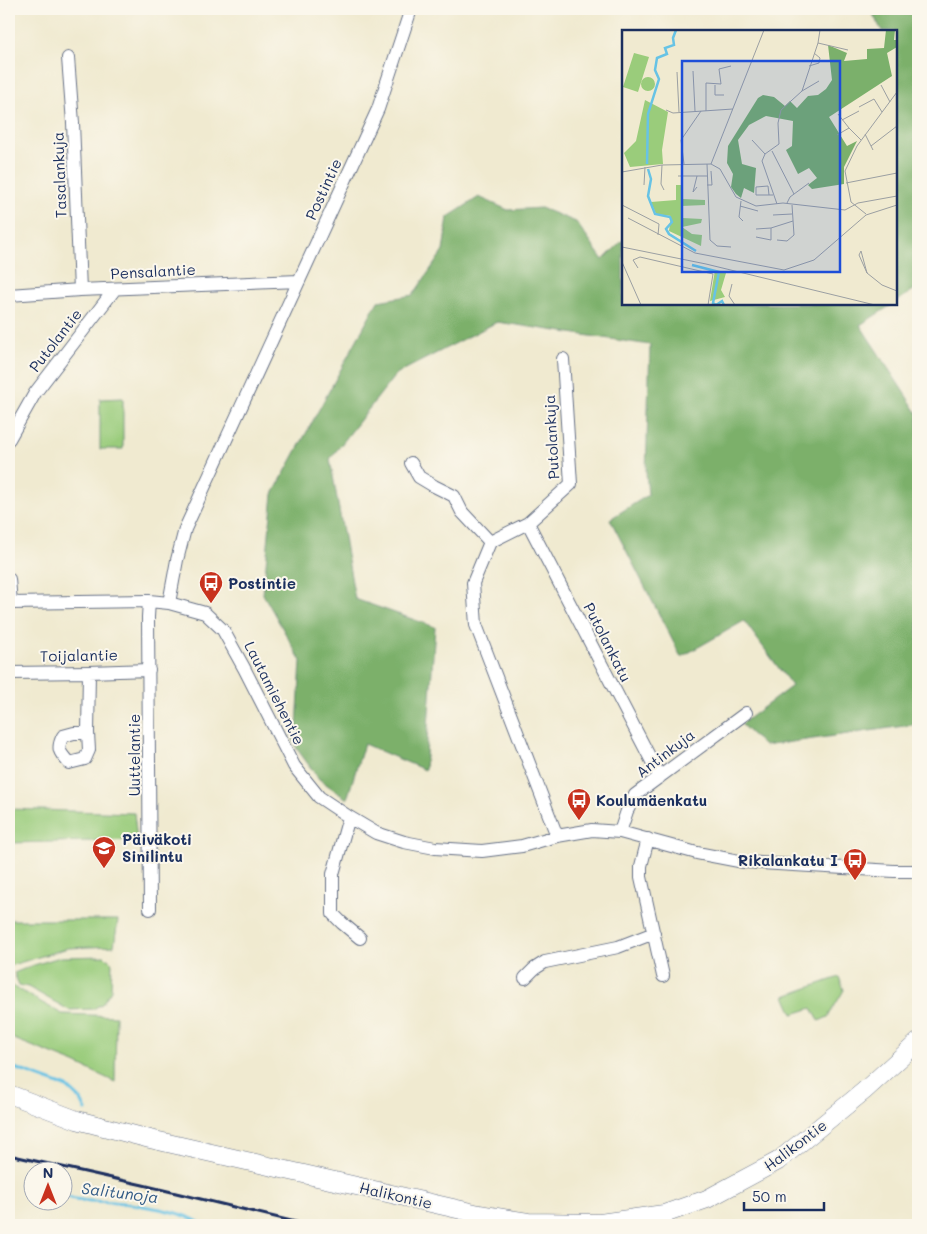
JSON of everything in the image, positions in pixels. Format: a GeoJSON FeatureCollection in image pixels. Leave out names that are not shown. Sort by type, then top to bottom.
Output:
{"type":"FeatureCollection","features":[{"type":"Feature","properties":{"kind":"main road","name":"Halikontie"},"geometry":{"type":"LineString","coordinates":[[9,1094],[86,1123],[479,1214],[528,1222],[600,1223],[664,1214],[707,1199],[778,1161],[864,1091],[918,1042]]}},
{"type":"Feature","properties":{"kind":"street","name":"Postintie"},"geometry":{"type":"LineString","coordinates":[[169,603],[185,529],[378,109],[410,9]]}},
{"type":"Feature","properties":{"kind":"street","name":"Tasalankuja"},"geometry":{"type":"LineString","coordinates":[[68,58],[73,123],[80,290]]}},
{"type":"Feature","properties":{"kind":"street","name":"Pensalantie"},"geometry":{"type":"LineString","coordinates":[[9,295],[80,290],[299,281]]}},
{"type":"Feature","properties":{"kind":"street","name":"Putolantie"},"geometry":{"type":"LineString","coordinates":[[9,439],[34,393],[116,289]]}},
{"type":"Feature","properties":{"kind":"street","name":"Putolankuja"},"geometry":{"type":"LineString","coordinates":[[528,523],[571,484],[562,359]]}},
{"type":"Feature","properties":{"kind":"street"},"geometry":{"type":"LineString","coordinates":[[411,463],[418,476],[454,496],[462,512],[490,542]]}},
{"type":"Feature","properties":{"kind":"street"},"geometry":{"type":"LineString","coordinates":[[528,523],[490,542],[473,583],[476,625],[557,836]]}},
{"type":"Feature","properties":{"kind":"street","name":"Putolankatu"},"geometry":{"type":"LineString","coordinates":[[528,523],[660,777]]}},
{"type":"Feature","properties":{"kind":"street"},"geometry":{"type":"LineString","coordinates":[[9,579],[10,603]]}},
{"type":"Feature","properties":{"kind":"street","name":"Lautamiehentie"},"geometry":{"type":"LineString","coordinates":[[10,603],[150,601],[169,603],[204,614],[223,630],[294,766],[319,797],[376,833],[404,842],[435,848],[482,851],[522,846],[557,836],[592,830],[620,832],[696,853],[744,862],[918,871]]}},
{"type":"Feature","properties":{"kind":"street","name":"Uuttelantie"},"geometry":{"type":"LineString","coordinates":[[150,601],[148,617],[150,909]]}},
{"type":"Feature","properties":{"kind":"street","name":"Toijalantie"},"geometry":{"type":"LineString","coordinates":[[9,673],[149,670]]}},
{"type":"Feature","properties":{"kind":"street"},"geometry":{"type":"LineString","coordinates":[[88,733],[89,672]]}},
{"type":"Feature","properties":{"kind":"street","name":"Antinkuja"},"geometry":{"type":"LineString","coordinates":[[620,832],[635,795],[746,713]]}},
{"type":"Feature","properties":{"kind":"street"},"geometry":{"type":"LineString","coordinates":[[349,817],[333,874],[333,914],[360,938]]}},
{"type":"Feature","properties":{"kind":"street"},"geometry":{"type":"LineString","coordinates":[[648,839],[641,866],[641,877],[663,976]]}},
{"type":"Feature","properties":{"kind":"street"},"geometry":{"type":"LineString","coordinates":[[525,978],[545,962],[618,947],[654,933]]}},
{"type":"Feature","properties":{"kind":"green space"},"geometry":{"type":"Polygon","coordinates":[[[870,9],[918,9],[918,287],[897,301],[897,30],[881,30],[870,9]]]}},
{"type":"Feature","properties":{"kind":"green space"},"geometry":{"type":"Polygon","coordinates":[[[479,197],[508,210],[541,208],[576,222],[603,260],[622,241],[622,305],[891,305],[860,325],[918,414],[918,724],[764,746],[741,724],[792,686],[744,621],[681,657],[610,519],[648,495],[646,472],[650,345],[497,322],[396,374],[330,459],[355,599],[435,627],[425,770],[364,744],[347,799],[319,779],[297,749],[291,734],[297,726],[301,661],[263,594],[273,494],[378,301],[413,295],[443,251],[448,217],[479,197]]]}},
{"type":"Feature","properties":{"kind":"green space"},"geometry":{"type":"Polygon","coordinates":[[[123,398],[123,449],[100,449],[100,399],[123,398]]]}},
{"type":"Feature","properties":{"kind":"green space"},"geometry":{"type":"Polygon","coordinates":[[[9,809],[134,813],[137,840],[9,843],[9,809]]]}},
{"type":"Feature","properties":{"kind":"green space"},"geometry":{"type":"Polygon","coordinates":[[[9,920],[118,920],[114,946],[68,948],[9,966],[9,920]]]}},
{"type":"Feature","properties":{"kind":"green space"},"geometry":{"type":"Polygon","coordinates":[[[105,956],[112,963],[111,990],[102,1004],[93,1009],[69,1010],[28,987],[19,985],[14,973],[60,957],[105,956]]]}},
{"type":"Feature","properties":{"kind":"green space"},"geometry":{"type":"Polygon","coordinates":[[[839,977],[844,990],[828,1017],[819,1021],[812,1008],[793,1014],[785,996],[839,977]]]}},
{"type":"Feature","properties":{"kind":"green space"},"geometry":{"type":"Polygon","coordinates":[[[9,984],[62,1014],[116,1016],[115,1082],[75,1063],[9,1037],[9,984]]]}},
{"type":"Feature","properties":{"kind":"waterway","name":"Salitunoja"},"geometry":{"type":"LineString","coordinates":[[9,1066],[67,1087],[81,1100],[86,1110]]}},
{"type":"Feature","properties":{"kind":"waterway","name":"Salitunoja"},"geometry":{"type":"LineString","coordinates":[[72,1198],[147,1206],[185,1216],[203,1225]]}},
{"type":"Feature","properties":{"kind":"railway"},"geometry":{"type":"LineString","coordinates":[[9,1155],[308,1225]]}},
{"type":"Feature","properties":{"kind":"place","name":"Postintie"},"geometry":{"type":"Point","coordinates":[211,604]}},
{"type":"Feature","properties":{"kind":"place","name":"Koulumäenkatu"},"geometry":{"type":"Point","coordinates":[579,821]}},
{"type":"Feature","properties":{"kind":"place","name":"Päiväkoti Sinilintu"},"geometry":{"type":"Point","coordinates":[104,869]}},
{"type":"Feature","properties":{"kind":"place","name":"Rikalankatu I"},"geometry":{"type":"Point","coordinates":[855,881]}}]}
